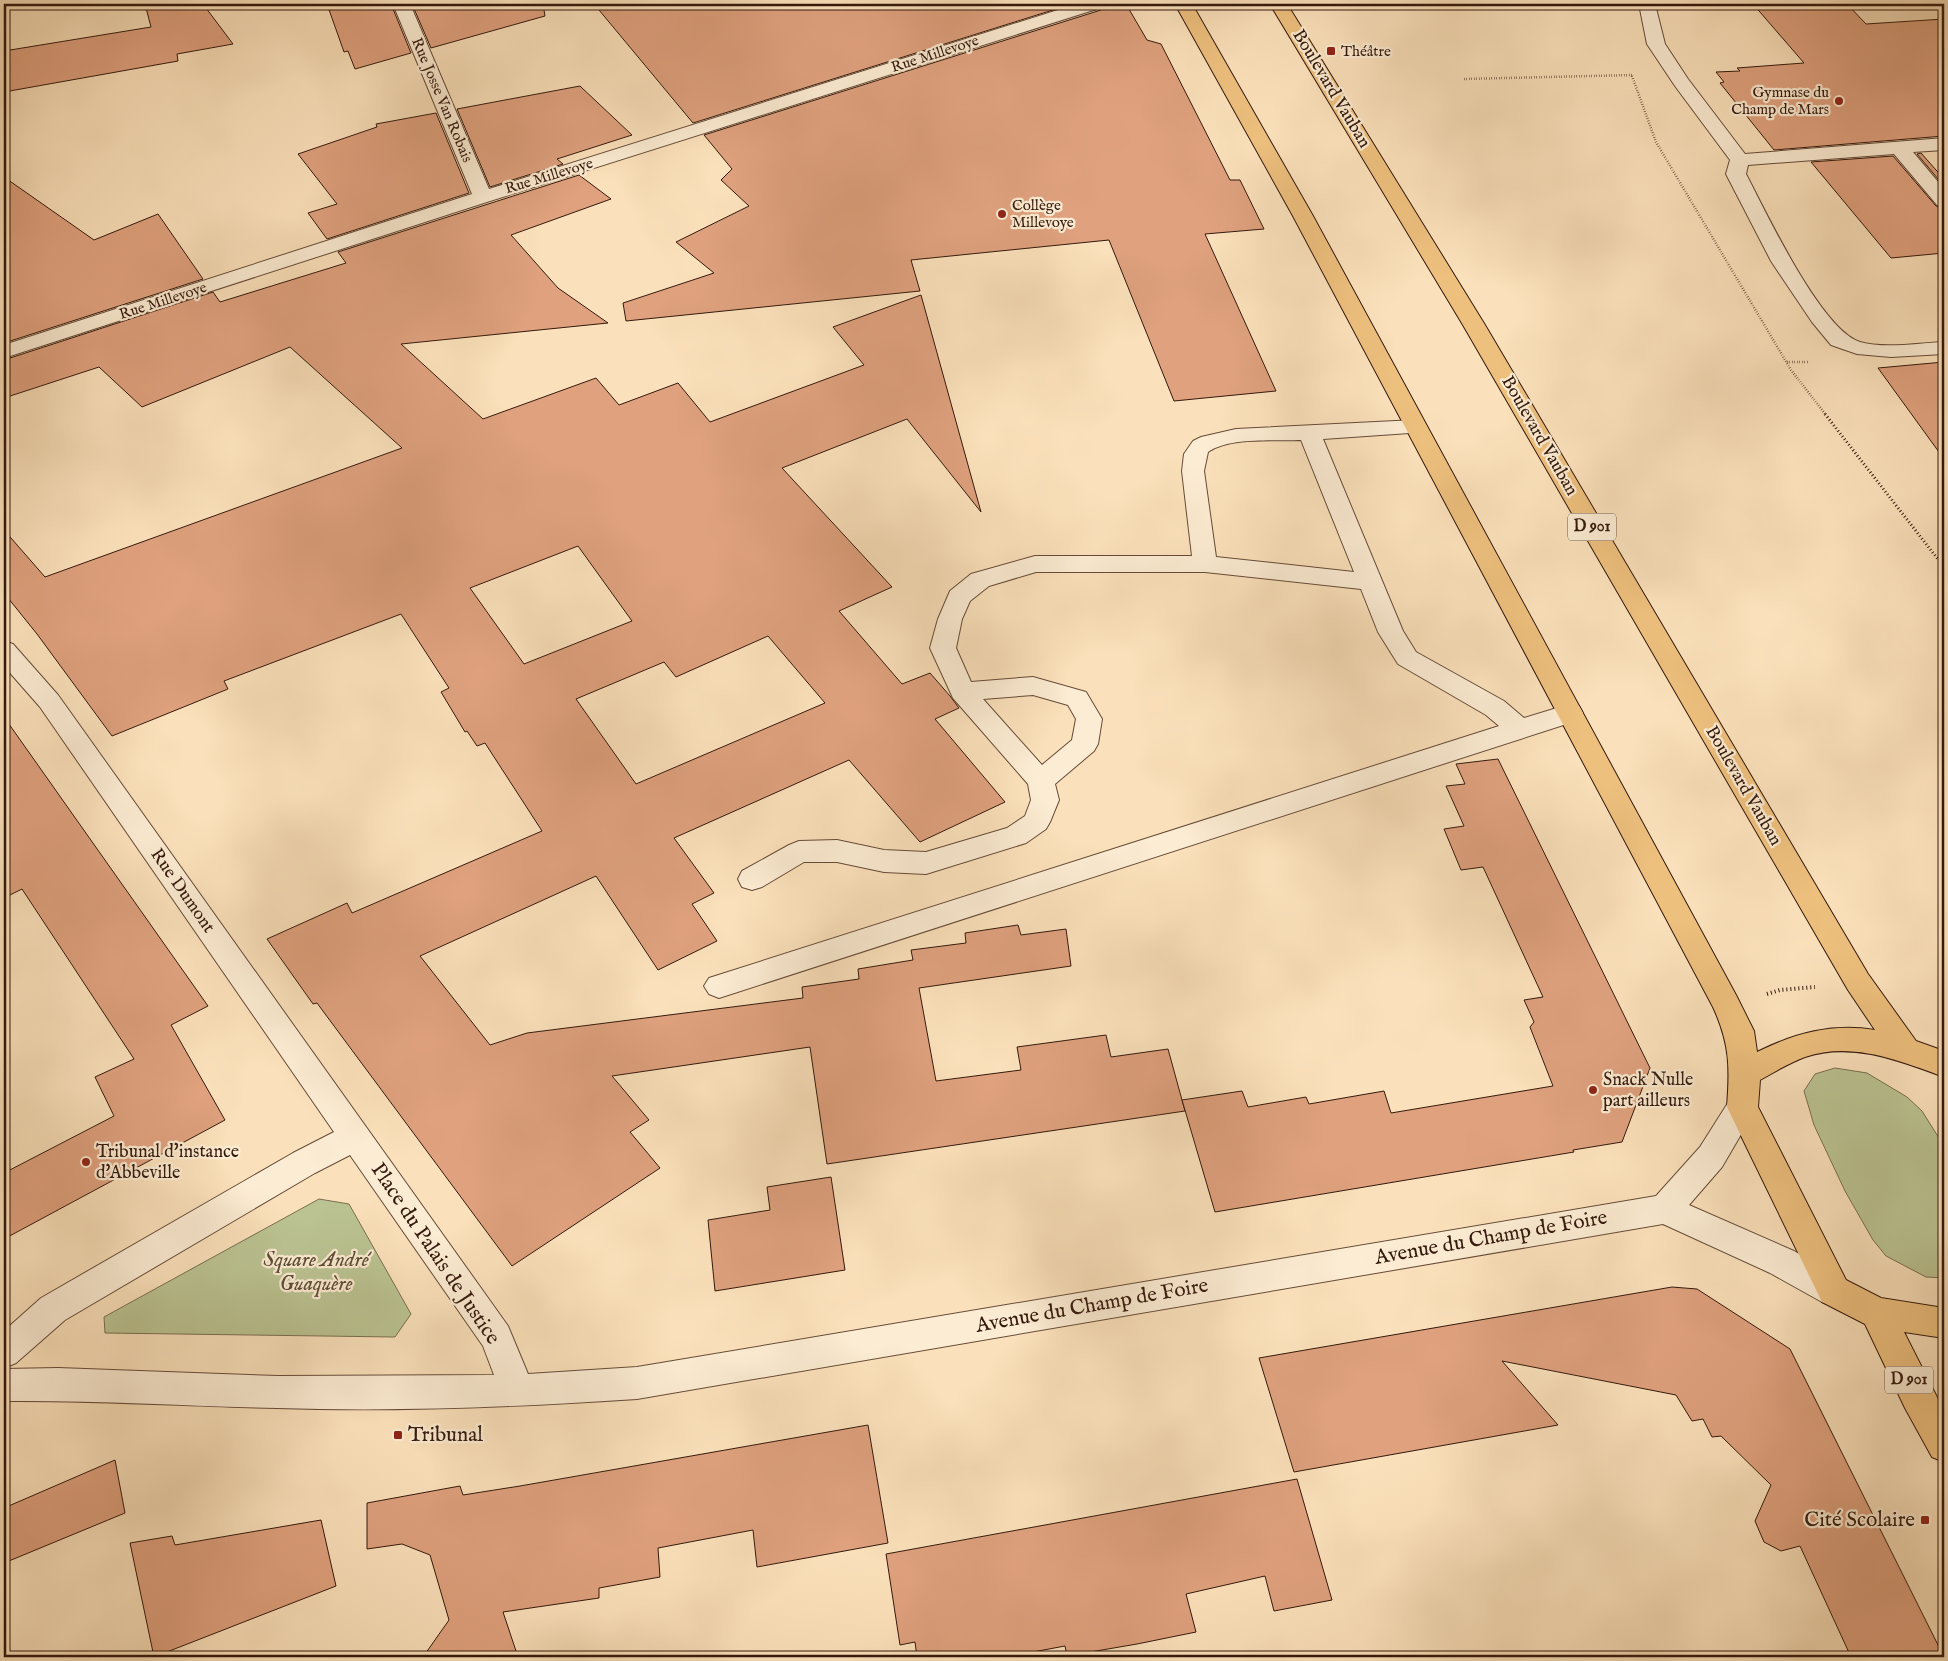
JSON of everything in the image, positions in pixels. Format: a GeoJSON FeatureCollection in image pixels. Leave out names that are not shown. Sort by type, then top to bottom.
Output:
{"type":"FeatureCollection","features":[{"type":"Feature","properties":{"kind":"main road"},"geometry":{"type":"LineString","coordinates":[[1183,4],[1303,216],[1726,1004],[1739,1031],[1745,1073],[1742,1107],[1834,1291],[1877,1313],[1944,1323]]}},
{"type":"Feature","properties":{"kind":"main road","name":"Boulevard Vauban"},"geometry":{"type":"LineString","coordinates":[[1278,4],[1474,325],[1858,982],[1905,1050]]}},
{"type":"Feature","properties":{"kind":"main road"},"geometry":{"type":"LineString","coordinates":[[1745,1073],[1781,1053],[1810,1043],[1835,1039],[1862,1040],[1905,1050],[1944,1064]]}},
{"type":"Feature","properties":{"kind":"main road","name":"D 901"},"geometry":{"type":"LineString","coordinates":[[1877,1313],[1917,1396],[1944,1445]]}},
{"type":"Feature","properties":{"kind":"street"},"geometry":{"type":"LineString","coordinates":[[4,4],[9,4]]}},
{"type":"Feature","properties":{"kind":"street","name":"Rue Josse Van Robais"},"geometry":{"type":"LineString","coordinates":[[401,4],[484,197]]}},
{"type":"Feature","properties":{"kind":"street","name":"Rue Millevoye"},"geometry":{"type":"LineString","coordinates":[[4,352],[484,197],[1094,4]]}},
{"type":"Feature","properties":{"kind":"street"},"geometry":{"type":"LineString","coordinates":[[1647,4],[1656,44],[1740,160]]}},
{"type":"Feature","properties":{"kind":"street"},"geometry":{"type":"LineString","coordinates":[[1740,160],[1944,144]]}},
{"type":"Feature","properties":{"kind":"street"},"geometry":{"type":"LineString","coordinates":[[1899,147],[1944,202]]}},
{"type":"Feature","properties":{"kind":"street"},"geometry":{"type":"LineString","coordinates":[[1740,160],[1736,174],[1781,261],[1819,318],[1839,340],[1856,348],[1891,351],[1944,348]]}},
{"type":"Feature","properties":{"kind":"street"},"geometry":{"type":"LineString","coordinates":[[1205,564],[1193,471],[1194,458],[1201,446],[1223,438],[1416,427]]}},
{"type":"Feature","properties":{"kind":"street"},"geometry":{"type":"LineString","coordinates":[[1309,433],[1390,632],[1408,658],[1495,708],[1520,729]]}},
{"type":"Feature","properties":{"kind":"street"},"geometry":{"type":"LineString","coordinates":[[752,878],[799,852],[837,851],[884,861],[926,863],[1016,836],[1036,822],[1045,800],[1041,780],[962,692],[943,648],[950,619],[959,597],[980,580],[1035,564],[1205,564],[1370,582]]}},
{"type":"Feature","properties":{"kind":"street","name":"Rue Dumont"},"geometry":{"type":"LineString","coordinates":[[4,650],[49,701],[355,1137]]}},
{"type":"Feature","properties":{"kind":"street"},"geometry":{"type":"LineString","coordinates":[[962,692],[1033,686],[1077,698],[1089,719],[1085,744],[1041,780]]}},
{"type":"Feature","properties":{"kind":"street"},"geometry":{"type":"LineString","coordinates":[[719,986],[1570,713]]}},
{"type":"Feature","properties":{"kind":"street"},"geometry":{"type":"LineString","coordinates":[[1742,1107],[1711,1157],[1665,1209],[1782,1262],[1834,1291]]}},
{"type":"Feature","properties":{"kind":"street"},"geometry":{"type":"LineString","coordinates":[[4,1352],[52,1309],[304,1163],[355,1137]]}},
{"type":"Feature","properties":{"kind":"street","name":"Place du Palais de Justice"},"geometry":{"type":"LineString","coordinates":[[355,1137],[496,1337],[518,1391]]}},
{"type":"Feature","properties":{"kind":"street","name":"Avenue du Champ de Foire"},"geometry":{"type":"LineString","coordinates":[[518,1391],[637,1383],[1665,1209]]}},
{"type":"Feature","properties":{"kind":"street"},"geometry":{"type":"LineString","coordinates":[[4,1385],[58,1384],[287,1392],[518,1391]]}},
{"type":"Feature","properties":{"kind":"path"},"geometry":{"type":"LineString","coordinates":[[1629,66],[1656,142],[1791,370],[1944,567]]}},
{"type":"Feature","properties":{"kind":"path"},"geometry":{"type":"LineString","coordinates":[[1464,79],[1632,75],[1674,71]]}},
{"type":"Feature","properties":{"kind":"path"},"geometry":{"type":"LineString","coordinates":[[1726,1004],[1780,990],[1858,982]]}},
{"type":"Feature","properties":{"kind":"green space"},"geometry":{"type":"Polygon","coordinates":[[[1835,1068],[1867,1073],[1907,1097],[1922,1111],[1944,1146],[1944,1278],[1926,1277],[1886,1256],[1873,1240],[1845,1191],[1814,1125],[1804,1091],[1815,1074],[1835,1068]]]}},
{"type":"Feature","properties":{"kind":"green space","name":"Square André Guaquère"},"geometry":{"type":"Polygon","coordinates":[[[319,1199],[349,1204],[411,1314],[395,1337],[105,1333],[104,1317],[319,1199]]]}},
{"type":"Feature","properties":{"kind":"building"},"geometry":{"type":"Polygon","coordinates":[[[145,4],[203,4],[233,44],[177,54],[178,61],[4,92],[4,51],[151,27],[145,4]]]}},
{"type":"Feature","properties":{"kind":"building"},"geometry":{"type":"Polygon","coordinates":[[[327,4],[391,4],[411,53],[355,69],[348,51],[344,52],[327,4]]]}},
{"type":"Feature","properties":{"kind":"building"},"geometry":{"type":"Polygon","coordinates":[[[412,4],[543,4],[545,16],[431,48],[412,4]]]}},
{"type":"Feature","properties":{"kind":"building"},"geometry":{"type":"Polygon","coordinates":[[[594,4],[1072,4],[693,123],[594,4]]]}},
{"type":"Feature","properties":{"kind":"building"},"geometry":{"type":"Polygon","coordinates":[[[1105,4],[1126,4],[1147,40],[1161,44],[1230,180],[1240,180],[1264,229],[1205,234],[1276,391],[1174,401],[1109,240],[911,260],[920,291],[626,321],[623,303],[714,273],[676,242],[749,206],[721,180],[732,169],[704,135],[1101,10],[1105,4]]]}},
{"type":"Feature","properties":{"kind":"building"},"geometry":{"type":"Polygon","coordinates":[[[1753,4],[1847,4],[1866,24],[1944,19],[1944,136],[1774,150],[1720,83],[1724,82],[1716,72],[1740,71],[1737,68],[1804,63],[1753,4]]]}},
{"type":"Feature","properties":{"kind":"building"},"geometry":{"type":"Polygon","coordinates":[[[580,86],[632,135],[557,159],[563,164],[490,187],[457,109],[580,86]]]}},
{"type":"Feature","properties":{"kind":"building"},"geometry":{"type":"Polygon","coordinates":[[[436,113],[469,193],[327,239],[308,213],[337,204],[298,154],[377,127],[376,124],[436,113]]]}},
{"type":"Feature","properties":{"kind":"building"},"geometry":{"type":"Polygon","coordinates":[[[1921,153],[1944,179],[1944,186],[1917,154],[1921,153]]]}},
{"type":"Feature","properties":{"kind":"building"},"geometry":{"type":"Polygon","coordinates":[[[1893,156],[1936,206],[1944,209],[1944,253],[1891,258],[1811,162],[1893,156]]]}},
{"type":"Feature","properties":{"kind":"building"},"geometry":{"type":"Polygon","coordinates":[[[579,175],[611,199],[511,235],[558,288],[608,323],[401,344],[483,419],[596,378],[619,405],[678,383],[710,422],[864,365],[833,327],[921,295],[981,512],[907,419],[782,468],[892,587],[839,611],[902,684],[930,673],[950,696],[959,708],[935,719],[1005,802],[920,842],[849,760],[674,838],[714,893],[692,904],[717,941],[658,970],[596,876],[420,956],[490,1045],[527,1033],[803,998],[802,987],[859,979],[858,969],[913,960],[911,950],[966,943],[965,933],[1018,925],[1021,935],[1066,929],[1071,966],[919,988],[936,1081],[1021,1070],[1017,1047],[1106,1035],[1111,1057],[1168,1049],[1185,1111],[827,1164],[810,1047],[612,1076],[649,1120],[630,1132],[660,1168],[512,1266],[317,1003],[313,1004],[267,939],[347,903],[352,913],[542,831],[485,743],[477,746],[467,731],[465,732],[441,692],[449,688],[401,614],[224,681],[228,689],[112,736],[37,634],[4,593],[4,530],[45,577],[402,448],[290,347],[142,407],[99,367],[4,398],[4,360],[213,292],[220,302],[346,263],[338,252],[579,175]],[[578,546],[470,588],[524,664],[632,621],[578,546]],[[768,636],[676,677],[664,662],[576,699],[636,784],[825,703],[768,636]]]}},
{"type":"Feature","properties":{"kind":"building"},"geometry":{"type":"Polygon","coordinates":[[[4,177],[94,240],[158,214],[203,279],[4,343],[4,177]]]}},
{"type":"Feature","properties":{"kind":"building"},"geometry":{"type":"Polygon","coordinates":[[[1944,362],[1944,459],[1878,368],[1944,362]]]}},
{"type":"Feature","properties":{"kind":"building"},"geometry":{"type":"Polygon","coordinates":[[[4,717],[208,1006],[171,1025],[225,1120],[4,1239],[4,1173],[114,1116],[95,1077],[134,1059],[22,889],[4,898],[4,717]]]}},
{"type":"Feature","properties":{"kind":"building"},"geometry":{"type":"Polygon","coordinates":[[[1498,759],[1650,1068],[1622,1142],[1573,1150],[1574,1152],[1215,1212],[1182,1100],[1242,1091],[1248,1107],[1306,1097],[1309,1104],[1384,1091],[1391,1113],[1553,1086],[1530,1027],[1534,1022],[1524,1000],[1543,997],[1483,867],[1461,870],[1444,829],[1464,826],[1446,786],[1465,784],[1456,764],[1498,759]]]}},
{"type":"Feature","properties":{"kind":"building"},"geometry":{"type":"Polygon","coordinates":[[[831,1177],[845,1270],[715,1291],[708,1220],[770,1210],[767,1187],[831,1177]]]}},
{"type":"Feature","properties":{"kind":"building"},"geometry":{"type":"Polygon","coordinates":[[[1672,1287],[1697,1289],[1790,1349],[1944,1657],[1851,1657],[1800,1546],[1781,1551],[1764,1542],[1755,1521],[1771,1485],[1721,1436],[1712,1437],[1703,1419],[1692,1421],[1676,1395],[1502,1361],[1558,1425],[1294,1472],[1259,1358],[1672,1287]]]}},
{"type":"Feature","properties":{"kind":"building"},"geometry":{"type":"Polygon","coordinates":[[[868,1425],[888,1543],[757,1567],[753,1530],[658,1548],[660,1577],[599,1588],[599,1598],[503,1612],[518,1657],[423,1657],[449,1620],[430,1555],[402,1544],[367,1549],[367,1503],[460,1486],[463,1495],[868,1425]]]}},
{"type":"Feature","properties":{"kind":"building"},"geometry":{"type":"Polygon","coordinates":[[[115,1460],[125,1513],[4,1563],[4,1508],[115,1460]]]}},
{"type":"Feature","properties":{"kind":"building"},"geometry":{"type":"Polygon","coordinates":[[[1297,1479],[1332,1600],[1274,1611],[1265,1576],[1186,1594],[1196,1632],[1137,1644],[1067,1656],[1065,1646],[1006,1657],[917,1657],[915,1642],[900,1645],[886,1554],[1297,1479]]]}},
{"type":"Feature","properties":{"kind":"building"},"geometry":{"type":"Polygon","coordinates":[[[321,1520],[336,1586],[154,1657],[130,1543],[172,1536],[175,1545],[321,1520]]]}},
{"type":"Feature","properties":{"kind":"place","name":"Théâtre"},"geometry":{"type":"Point","coordinates":[1331,51]}},
{"type":"Feature","properties":{"kind":"place","name":"Gymnase du Champ de Mars"},"geometry":{"type":"Point","coordinates":[1839,101]}},
{"type":"Feature","properties":{"kind":"place","name":"Collège Millevoye"},"geometry":{"type":"Point","coordinates":[1002,214]}},
{"type":"Feature","properties":{"kind":"place","name":"Snack Nulle part ailleurs"},"geometry":{"type":"Point","coordinates":[1593,1090]}},
{"type":"Feature","properties":{"kind":"place","name":"Tribunal d'instance d'Abbeville"},"geometry":{"type":"Point","coordinates":[86,1162]}},
{"type":"Feature","properties":{"kind":"place","name":"Tribunal"},"geometry":{"type":"Point","coordinates":[398,1435]}},
{"type":"Feature","properties":{"kind":"place","name":"Cité Scolaire"},"geometry":{"type":"Point","coordinates":[1925,1520]}}]}
